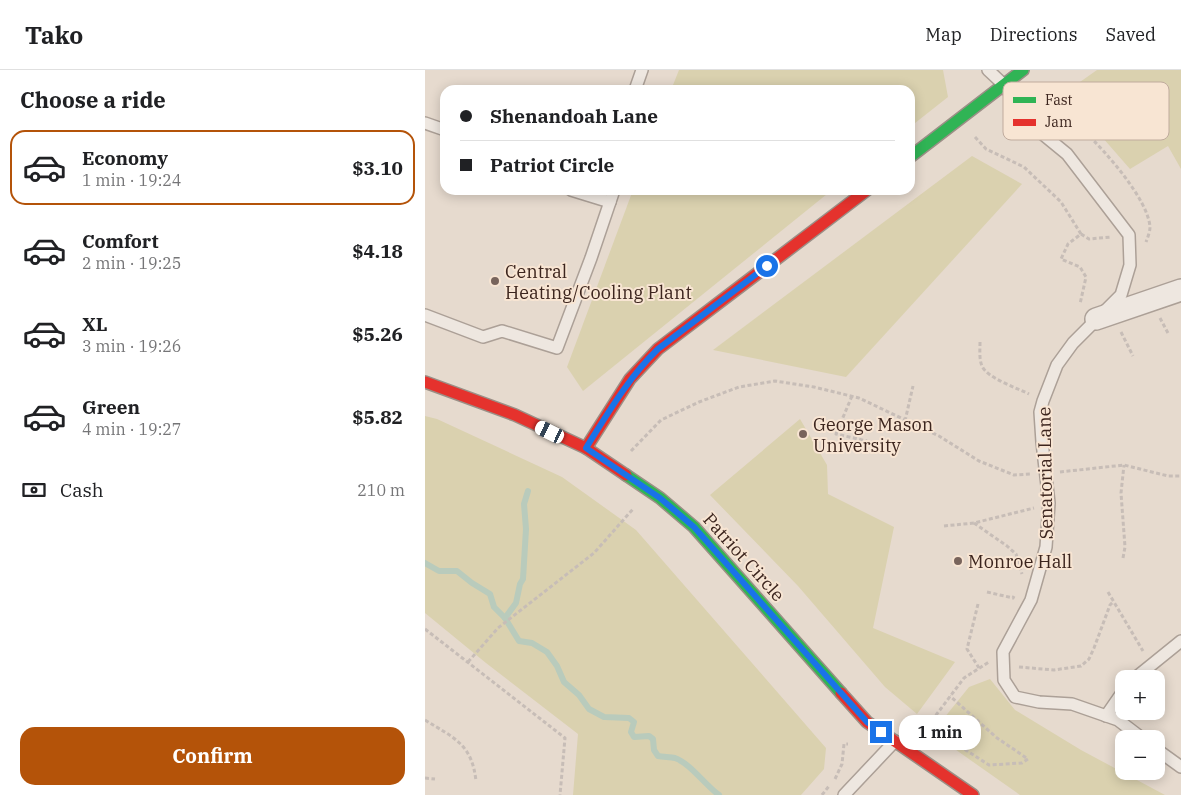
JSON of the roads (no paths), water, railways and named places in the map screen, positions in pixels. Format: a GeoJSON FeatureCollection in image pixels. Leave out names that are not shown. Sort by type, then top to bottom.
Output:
{"type":"FeatureCollection","features":[{"type":"Feature","properties":{"kind":"street"},"geometry":{"type":"LineString","coordinates":[[1007,82],[1023,70]]}},
{"type":"Feature","properties":{"kind":"street"},"geometry":{"type":"LineString","coordinates":[[915,153],[1003,85]]}},
{"type":"Feature","properties":{"kind":"street"},"geometry":{"type":"LineString","coordinates":[[586,448],[630,379],[658,349],[860,195]]}},
{"type":"Feature","properties":{"kind":"street"},"geometry":{"type":"LineString","coordinates":[[1103,316],[1181,290]]}},
{"type":"Feature","properties":{"kind":"street","name":"Patriot Circle"},"geometry":{"type":"LineString","coordinates":[[425,382],[515,415],[586,448],[660,498],[694,527],[867,722],[973,795]]}},
{"type":"Feature","properties":{"kind":"lane"},"geometry":{"type":"LineString","coordinates":[[637,85],[642,70]]}},
{"type":"Feature","properties":{"kind":"lane","name":"Senatorial Lane"},"geometry":{"type":"LineString","coordinates":[[988,70],[1003,85]]}},
{"type":"Feature","properties":{"kind":"lane"},"geometry":{"type":"LineString","coordinates":[[425,123],[440,128]]}},
{"type":"Feature","properties":{"kind":"lane","name":"Senatorial Lane"},"geometry":{"type":"LineString","coordinates":[[1050,140],[1067,154],[1129,235],[1130,265],[1121,295],[1103,316],[1073,342],[1057,365],[1043,401],[1041,412],[1049,503],[1046,547],[1031,600],[1003,652],[1004,680],[1015,697],[1039,702],[1071,704],[1118,720],[1131,730]]}},
{"type":"Feature","properties":{"kind":"lane"},"geometry":{"type":"LineString","coordinates":[[587,195],[610,202]]}},
{"type":"Feature","properties":{"kind":"lane"},"geometry":{"type":"LineString","coordinates":[[425,315],[483,337],[501,331],[557,348],[612,195]]}},
{"type":"Feature","properties":{"kind":"lane"},"geometry":{"type":"LineString","coordinates":[[1145,670],[1181,641]]}},
{"type":"Feature","properties":{"kind":"lane"},"geometry":{"type":"LineString","coordinates":[[1106,716],[1115,703]]}},
{"type":"Feature","properties":{"kind":"lane"},"geometry":{"type":"LineString","coordinates":[[844,795],[895,741]]}},
{"type":"Feature","properties":{"kind":"lane"},"geometry":{"type":"LineString","coordinates":[[1165,755],[1181,767]]}},
{"type":"Feature","properties":{"kind":"waterway"},"geometry":{"type":"LineString","coordinates":[[505,618],[516,603],[523,579],[526,529],[524,504],[528,491]]}},
{"type":"Feature","properties":{"kind":"waterway"},"geometry":{"type":"LineString","coordinates":[[425,563],[439,571],[457,571],[490,594],[494,607],[505,618],[519,641],[532,643],[547,652],[557,666],[564,682],[579,695],[589,709],[604,717],[629,718],[634,722],[631,732],[634,737],[649,736],[653,739],[654,750],[658,756],[675,758],[681,761],[719,795]]}},
{"type":"Feature","properties":{"kind":"place","name":"Central Heating/Cooling Plant"},"geometry":{"type":"Point","coordinates":[495,281]}},
{"type":"Feature","properties":{"kind":"place","name":"George Mason University"},"geometry":{"type":"Point","coordinates":[803,434]}},
{"type":"Feature","properties":{"kind":"place","name":"Monroe Hall"},"geometry":{"type":"Point","coordinates":[958,561]}}]}
